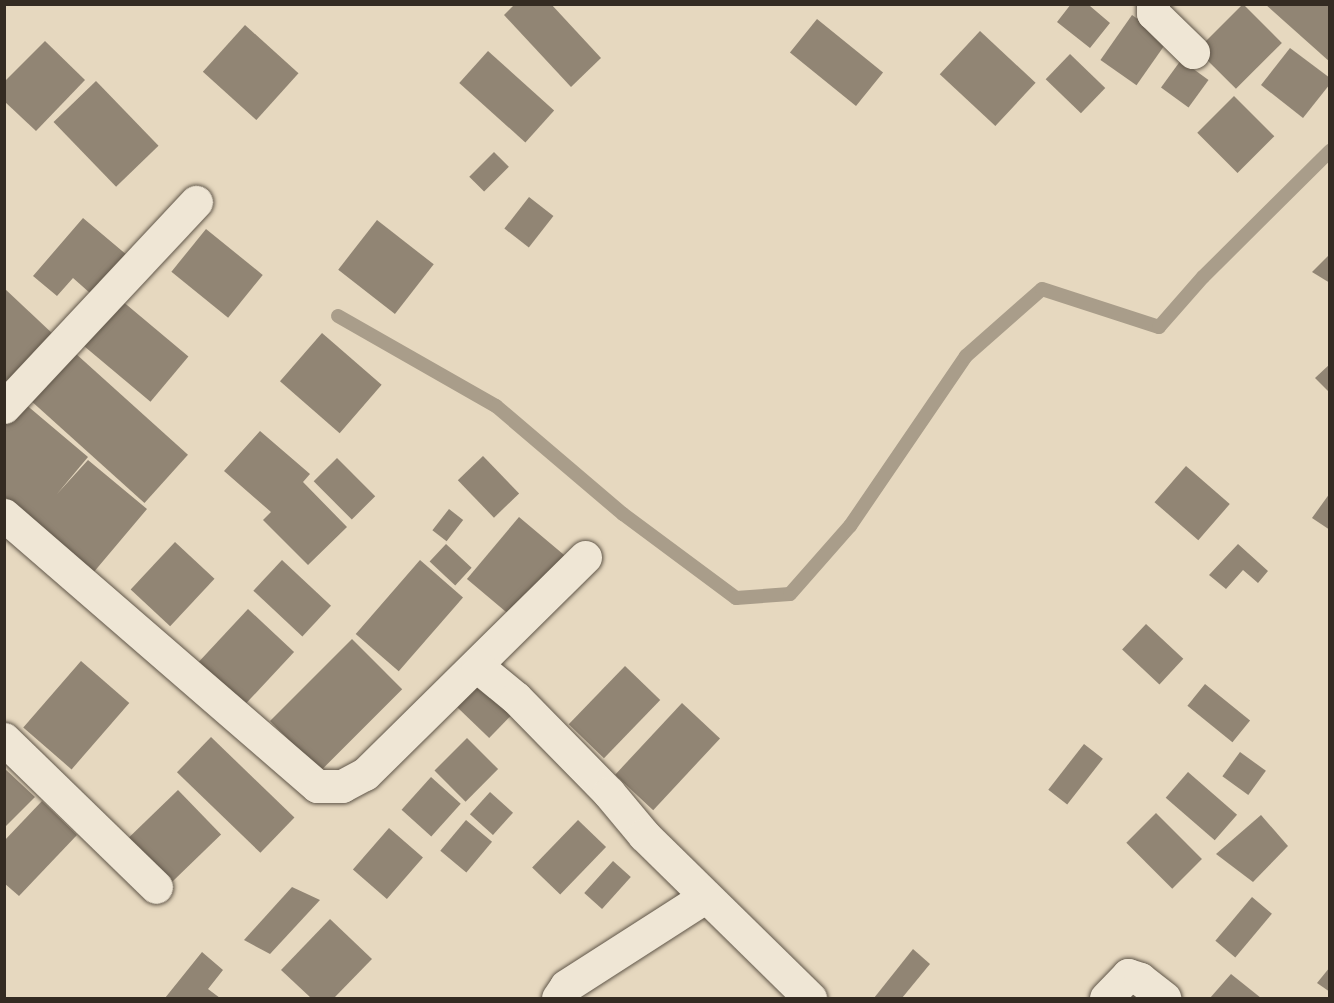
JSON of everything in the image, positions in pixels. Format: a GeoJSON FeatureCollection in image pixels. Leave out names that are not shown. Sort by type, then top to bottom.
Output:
{"type":"FeatureCollection","features":[{"type":"Feature","properties":{"kind":"street"},"geometry":{"type":"LineString","coordinates":[[1152,4],[1153,12],[1193,52]]}},
{"type":"Feature","properties":{"kind":"street"},"geometry":{"type":"LineString","coordinates":[[4,407],[196,202]]}},
{"type":"Feature","properties":{"kind":"street"},"geometry":{"type":"LineString","coordinates":[[4,515],[317,786],[342,786],[365,774],[585,557]]}},
{"type":"Feature","properties":{"kind":"street"},"geometry":{"type":"LineString","coordinates":[[477,666],[516,698],[609,794],[644,835],[810,999]]}},
{"type":"Feature","properties":{"kind":"street"},"geometry":{"type":"LineString","coordinates":[[4,739],[156,887]]}},
{"type":"Feature","properties":{"kind":"street"},"geometry":{"type":"LineString","coordinates":[[558,999],[566,986],[706,896]]}},
{"type":"Feature","properties":{"kind":"street"},"geometry":{"type":"LineString","coordinates":[[1106,999],[1128,975],[1140,979],[1164,999]]}},
{"type":"Feature","properties":{"kind":"building"},"geometry":{"type":"Polygon","coordinates":[[[515,4],[551,4],[601,58],[571,87],[504,15],[515,4]]]}},
{"type":"Feature","properties":{"kind":"building"},"geometry":{"type":"Polygon","coordinates":[[[1071,4],[1091,4],[1090,6],[1110,23],[1090,48],[1057,22],[1071,4]]]}},
{"type":"Feature","properties":{"kind":"building"},"geometry":{"type":"Polygon","coordinates":[[[1243,4],[1282,43],[1236,89],[1197,50],[1243,4]]]}},
{"type":"Feature","properties":{"kind":"building"},"geometry":{"type":"Polygon","coordinates":[[[1265,4],[1330,4],[1330,62],[1265,4]]]}},
{"type":"Feature","properties":{"kind":"building"},"geometry":{"type":"Polygon","coordinates":[[[1132,15],[1168,40],[1136,85],[1100,60],[1132,15]]]}},
{"type":"Feature","properties":{"kind":"building"},"geometry":{"type":"Polygon","coordinates":[[[817,19],[883,72],[856,106],[790,52],[817,19]]]}},
{"type":"Feature","properties":{"kind":"building"},"geometry":{"type":"Polygon","coordinates":[[[245,25],[299,73],[256,120],[203,72],[245,25]]]}},
{"type":"Feature","properties":{"kind":"building"},"geometry":{"type":"Polygon","coordinates":[[[980,31],[1036,83],[995,126],[940,74],[980,31]]]}},
{"type":"Feature","properties":{"kind":"building"},"geometry":{"type":"Polygon","coordinates":[[[45,41],[85,80],[36,131],[4,101],[4,82],[45,41]]]}},
{"type":"Feature","properties":{"kind":"building"},"geometry":{"type":"Polygon","coordinates":[[[1290,48],[1330,78],[1330,84],[1303,118],[1261,85],[1290,48]]]}},
{"type":"Feature","properties":{"kind":"building"},"geometry":{"type":"Polygon","coordinates":[[[488,51],[554,111],[525,143],[459,83],[488,51]]]}},
{"type":"Feature","properties":{"kind":"building"},"geometry":{"type":"Polygon","coordinates":[[[1070,54],[1105,88],[1081,113],[1046,79],[1070,54]]]}},
{"type":"Feature","properties":{"kind":"building"},"geometry":{"type":"Polygon","coordinates":[[[1181,60],[1209,80],[1189,107],[1161,88],[1181,60]]]}},
{"type":"Feature","properties":{"kind":"building"},"geometry":{"type":"Polygon","coordinates":[[[96,81],[159,146],[116,187],[54,122],[96,81]]]}},
{"type":"Feature","properties":{"kind":"building"},"geometry":{"type":"Polygon","coordinates":[[[1234,96],[1274,136],[1238,173],[1197,133],[1234,96]]]}},
{"type":"Feature","properties":{"kind":"building"},"geometry":{"type":"Polygon","coordinates":[[[494,152],[509,167],[484,192],[469,177],[494,152]]]}},
{"type":"Feature","properties":{"kind":"building"},"geometry":{"type":"Polygon","coordinates":[[[529,197],[553,216],[529,248],[504,229],[529,197]]]}},
{"type":"Feature","properties":{"kind":"building"},"geometry":{"type":"Polygon","coordinates":[[[83,218],[134,261],[99,301],[73,278],[57,296],[33,276],[83,218]]]}},
{"type":"Feature","properties":{"kind":"building"},"geometry":{"type":"Polygon","coordinates":[[[377,220],[434,264],[395,314],[338,270],[377,220]]]}},
{"type":"Feature","properties":{"kind":"building"},"geometry":{"type":"Polygon","coordinates":[[[206,229],[263,275],[228,318],[171,272],[206,229]]]}},
{"type":"Feature","properties":{"kind":"building"},"geometry":{"type":"Polygon","coordinates":[[[1330,254],[1330,283],[1312,272],[1330,254]]]}},
{"type":"Feature","properties":{"kind":"building"},"geometry":{"type":"Polygon","coordinates":[[[4,288],[54,335],[4,387],[4,288]]]}},
{"type":"Feature","properties":{"kind":"building"},"geometry":{"type":"Polygon","coordinates":[[[121,300],[188,357],[150,402],[83,345],[121,300]]]}},
{"type":"Feature","properties":{"kind":"building"},"geometry":{"type":"Polygon","coordinates":[[[322,333],[382,385],[340,433],[280,381],[322,333]]]}},
{"type":"Feature","properties":{"kind":"building"},"geometry":{"type":"Polygon","coordinates":[[[75,353],[188,455],[144,503],[32,401],[75,353]]]}},
{"type":"Feature","properties":{"kind":"building"},"geometry":{"type":"Polygon","coordinates":[[[1330,364],[1330,393],[1315,378],[1330,364]]]}},
{"type":"Feature","properties":{"kind":"building"},"geometry":{"type":"Polygon","coordinates":[[[24,403],[88,457],[57,494],[88,460],[147,509],[93,573],[4,496],[4,426],[24,403]]]}},
{"type":"Feature","properties":{"kind":"building"},"geometry":{"type":"Polygon","coordinates":[[[260,431],[310,474],[303,482],[347,527],[308,565],[263,520],[271,512],[224,471],[260,431]]]}},
{"type":"Feature","properties":{"kind":"building"},"geometry":{"type":"Polygon","coordinates":[[[483,456],[519,493],[494,518],[458,480],[483,456]]]}},
{"type":"Feature","properties":{"kind":"building"},"geometry":{"type":"Polygon","coordinates":[[[337,458],[375,496],[352,520],[314,481],[337,458]]]}},
{"type":"Feature","properties":{"kind":"building"},"geometry":{"type":"Polygon","coordinates":[[[1186,466],[1230,504],[1198,540],[1155,502],[1186,466]]]}},
{"type":"Feature","properties":{"kind":"building"},"geometry":{"type":"Polygon","coordinates":[[[1330,493],[1330,530],[1312,518],[1330,493]]]}},
{"type":"Feature","properties":{"kind":"building"},"geometry":{"type":"Polygon","coordinates":[[[449,509],[463,520],[447,541],[432,530],[449,509]]]}},
{"type":"Feature","properties":{"kind":"building"},"geometry":{"type":"Polygon","coordinates":[[[519,517],[568,558],[516,620],[467,579],[519,517]]]}},
{"type":"Feature","properties":{"kind":"building"},"geometry":{"type":"Polygon","coordinates":[[[175,542],[214,579],[170,626],[131,590],[175,542]]]}},
{"type":"Feature","properties":{"kind":"building"},"geometry":{"type":"Polygon","coordinates":[[[446,544],[472,568],[455,585],[430,562],[446,544]]]}},
{"type":"Feature","properties":{"kind":"building"},"geometry":{"type":"Polygon","coordinates":[[[1238,544],[1268,571],[1258,583],[1243,570],[1226,589],[1209,575],[1238,544]]]}},
{"type":"Feature","properties":{"kind":"building"},"geometry":{"type":"Polygon","coordinates":[[[282,560],[331,606],[302,636],[253,591],[282,560]]]}},
{"type":"Feature","properties":{"kind":"building"},"geometry":{"type":"Polygon","coordinates":[[[420,560],[463,597],[399,671],[356,634],[420,560]]]}},
{"type":"Feature","properties":{"kind":"building"},"geometry":{"type":"Polygon","coordinates":[[[248,609],[294,652],[235,715],[189,672],[248,609]]]}},
{"type":"Feature","properties":{"kind":"building"},"geometry":{"type":"Polygon","coordinates":[[[1146,624],[1183,659],[1159,684],[1122,650],[1146,624]]]}},
{"type":"Feature","properties":{"kind":"building"},"geometry":{"type":"Polygon","coordinates":[[[352,639],[402,689],[320,771],[270,721],[352,639]]]}},
{"type":"Feature","properties":{"kind":"building"},"geometry":{"type":"Polygon","coordinates":[[[81,661],[129,703],[72,769],[23,727],[81,661]]]}},
{"type":"Feature","properties":{"kind":"building"},"geometry":{"type":"Polygon","coordinates":[[[625,666],[660,700],[604,758],[569,724],[625,666]]]}},
{"type":"Feature","properties":{"kind":"building"},"geometry":{"type":"Polygon","coordinates":[[[479,681],[513,714],[489,738],[455,705],[479,681]]]}},
{"type":"Feature","properties":{"kind":"building"},"geometry":{"type":"Polygon","coordinates":[[[1205,684],[1250,721],[1232,742],[1187,706],[1205,684]]]}},
{"type":"Feature","properties":{"kind":"building"},"geometry":{"type":"Polygon","coordinates":[[[682,703],[720,738],[653,810],[615,775],[682,703]]]}},
{"type":"Feature","properties":{"kind":"building"},"geometry":{"type":"Polygon","coordinates":[[[211,737],[294,818],[260,853],[177,772],[211,737]]]}},
{"type":"Feature","properties":{"kind":"building"},"geometry":{"type":"Polygon","coordinates":[[[467,738],[498,769],[466,802],[434,771],[467,738]]]}},
{"type":"Feature","properties":{"kind":"building"},"geometry":{"type":"Polygon","coordinates":[[[1084,744],[1103,759],[1067,804],[1048,790],[1084,744]]]}},
{"type":"Feature","properties":{"kind":"building"},"geometry":{"type":"Polygon","coordinates":[[[1240,752],[1266,771],[1248,795],[1222,776],[1240,752]]]}},
{"type":"Feature","properties":{"kind":"building"},"geometry":{"type":"Polygon","coordinates":[[[4,768],[35,797],[4,828],[4,768]]]}},
{"type":"Feature","properties":{"kind":"building"},"geometry":{"type":"Polygon","coordinates":[[[1188,772],[1237,815],[1215,840],[1166,798],[1188,772]]]}},
{"type":"Feature","properties":{"kind":"building"},"geometry":{"type":"Polygon","coordinates":[[[431,777],[461,804],[431,836],[402,810],[431,777]]]}},
{"type":"Feature","properties":{"kind":"building"},"geometry":{"type":"Polygon","coordinates":[[[178,790],[221,835],[161,892],[118,848],[178,790]]]}},
{"type":"Feature","properties":{"kind":"building"},"geometry":{"type":"Polygon","coordinates":[[[490,792],[513,813],[493,835],[470,814],[490,792]]]}},
{"type":"Feature","properties":{"kind":"building"},"geometry":{"type":"Polygon","coordinates":[[[42,801],[77,835],[19,896],[4,883],[4,841],[42,801]]]}},
{"type":"Feature","properties":{"kind":"building"},"geometry":{"type":"Polygon","coordinates":[[[1156,813],[1202,859],[1172,889],[1126,843],[1156,813]]]}},
{"type":"Feature","properties":{"kind":"building"},"geometry":{"type":"Polygon","coordinates":[[[1261,815],[1288,846],[1253,882],[1216,854],[1261,815]]]}},
{"type":"Feature","properties":{"kind":"building"},"geometry":{"type":"Polygon","coordinates":[[[466,820],[492,842],[466,872],[440,851],[466,820]]]}},
{"type":"Feature","properties":{"kind":"building"},"geometry":{"type":"Polygon","coordinates":[[[578,820],[606,847],[560,895],[532,867],[578,820]]]}},
{"type":"Feature","properties":{"kind":"building"},"geometry":{"type":"Polygon","coordinates":[[[389,828],[423,858],[387,899],[353,870],[389,828]]]}},
{"type":"Feature","properties":{"kind":"building"},"geometry":{"type":"Polygon","coordinates":[[[613,861],[631,877],[602,909],[584,893],[613,861]]]}},
{"type":"Feature","properties":{"kind":"building"},"geometry":{"type":"Polygon","coordinates":[[[292,887],[320,900],[270,954],[244,940],[292,887]]]}},
{"type":"Feature","properties":{"kind":"building"},"geometry":{"type":"Polygon","coordinates":[[[1252,897],[1272,914],[1235,957],[1215,941],[1252,897]]]}},
{"type":"Feature","properties":{"kind":"building"},"geometry":{"type":"Polygon","coordinates":[[[330,919],[372,959],[334,998],[311,998],[281,970],[330,919]]]}},
{"type":"Feature","properties":{"kind":"building"},"geometry":{"type":"Polygon","coordinates":[[[913,949],[930,964],[902,998],[874,998],[913,949]]]}},
{"type":"Feature","properties":{"kind":"building"},"geometry":{"type":"Polygon","coordinates":[[[202,952],[223,970],[208,989],[220,998],[165,998],[202,952]]]}},
{"type":"Feature","properties":{"kind":"building"},"geometry":{"type":"Polygon","coordinates":[[[1330,967],[1330,992],[1317,983],[1330,967]]]}},
{"type":"Feature","properties":{"kind":"building"},"geometry":{"type":"Polygon","coordinates":[[[1231,974],[1261,998],[1210,998],[1231,974]]]}},
{"type":"Feature","properties":{"kind":"waterway"},"geometry":{"type":"LineString","coordinates":[[338,316],[496,406],[623,514],[736,598],[790,594],[850,526],[966,356],[1042,289],[1159,327],[1203,277],[1330,151]]}}]}
